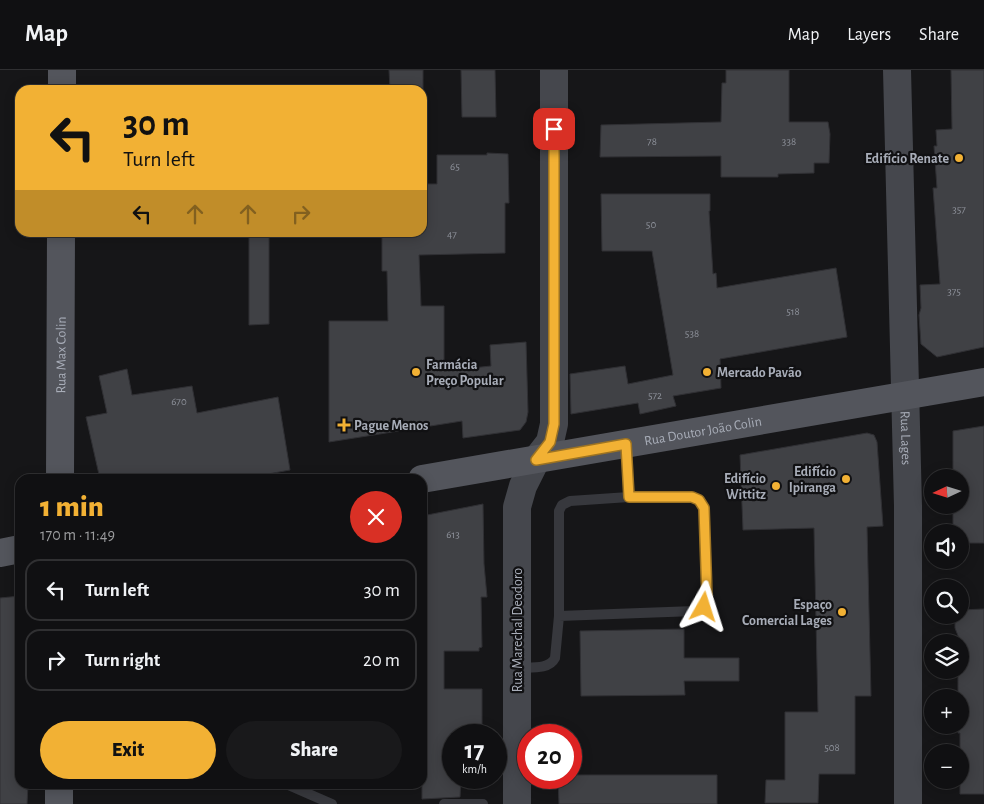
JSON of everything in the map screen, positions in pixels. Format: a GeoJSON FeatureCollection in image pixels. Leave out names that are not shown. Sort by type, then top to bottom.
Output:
{"type":"FeatureCollection","features":[{"type":"Feature","properties":{"kind":"main road"},"geometry":{"type":"LineString","coordinates":[[62,70],[62,85]]}},
{"type":"Feature","properties":{"kind":"main road","name":"Rua Marechal Deodoro"},"geometry":{"type":"LineString","coordinates":[[517,804],[517,507],[523,486],[536,460],[550,442],[554,424],[554,70]]}},
{"type":"Feature","properties":{"kind":"main road","name":"Rua Lages"},"geometry":{"type":"LineString","coordinates":[[897,70],[908,506],[908,804]]}},
{"type":"Feature","properties":{"kind":"main road","name":"Rua Max Colin"},"geometry":{"type":"LineString","coordinates":[[60,474],[61,237]]}},
{"type":"Feature","properties":{"kind":"main road","name":"Rua Doutor João Colin"},"geometry":{"type":"LineString","coordinates":[[427,478],[984,382]]}},
{"type":"Feature","properties":{"kind":"main road"},"geometry":{"type":"LineString","coordinates":[[0,553],[15,550]]}},
{"type":"Feature","properties":{"kind":"main road"},"geometry":{"type":"LineString","coordinates":[[59,789],[59,804]]}},
{"type":"Feature","properties":{"kind":"lane"},"geometry":{"type":"LineString","coordinates":[[626,444],[629,497]]}},
{"type":"Feature","properties":{"kind":"lane"},"geometry":{"type":"LineString","coordinates":[[517,668],[546,666],[552,663],[555,658],[559,616],[559,511],[562,505],[570,501],[629,497],[692,497],[699,500],[704,508],[707,597],[704,607],[695,611],[559,616]]}},
{"type":"Feature","properties":{"kind":"lane"},"geometry":{"type":"LineString","coordinates":[[298,789],[332,804]]}},
{"type":"Feature","properties":{"kind":"lane"},"geometry":{"type":"LineString","coordinates":[[444,804],[483,804]]}},
{"type":"Feature","properties":{"kind":"building"},"geometry":{"type":"Polygon","coordinates":[[[389,70],[423,70],[423,85],[390,85],[389,70]]]}},
{"type":"Feature","properties":{"kind":"building"},"geometry":{"type":"Polygon","coordinates":[[[461,70],[495,70],[496,117],[462,117],[461,70]]]}},
{"type":"Feature","properties":{"kind":"building"},"geometry":{"type":"Polygon","coordinates":[[[726,70],[789,70],[789,122],[828,122],[830,134],[829,163],[814,163],[814,173],[778,174],[778,177],[721,177],[721,156],[600,157],[601,125],[721,122],[722,83],[726,83],[726,70]]]}},
{"type":"Feature","properties":{"kind":"building"},"geometry":{"type":"Polygon","coordinates":[[[951,70],[984,70],[984,347],[937,357],[921,344],[919,315],[921,308],[920,285],[940,284],[933,188],[937,188],[934,146],[937,146],[936,130],[952,129],[951,70]]]}},
{"type":"Feature","properties":{"kind":"building"},"geometry":{"type":"Polygon","coordinates":[[[487,153],[508,154],[509,203],[505,203],[505,253],[419,255],[421,306],[444,306],[444,371],[491,366],[490,345],[526,342],[528,412],[526,422],[520,430],[463,438],[462,421],[329,442],[329,321],[388,321],[387,271],[382,271],[382,237],[427,237],[427,184],[437,184],[437,155],[487,155],[487,153]]]}},
{"type":"Feature","properties":{"kind":"building"},"geometry":{"type":"Polygon","coordinates":[[[601,194],[710,194],[709,211],[713,274],[716,273],[717,288],[836,268],[847,337],[720,359],[721,388],[673,396],[676,406],[640,414],[638,403],[571,414],[570,374],[625,366],[628,384],[673,375],[652,251],[602,251],[601,194]]]}},
{"type":"Feature","properties":{"kind":"building"},"geometry":{"type":"Polygon","coordinates":[[[249,237],[269,237],[269,324],[249,325],[249,237]]]}},
{"type":"Feature","properties":{"kind":"building"},"geometry":{"type":"Polygon","coordinates":[[[127,369],[132,395],[192,386],[197,413],[278,397],[290,470],[268,474],[99,474],[86,417],[107,413],[99,376],[127,369]]]}},
{"type":"Feature","properties":{"kind":"building"},"geometry":{"type":"Polygon","coordinates":[[[984,426],[984,543],[969,543],[969,524],[953,524],[953,514],[969,514],[969,469],[953,469],[953,431],[984,426]]]}},
{"type":"Feature","properties":{"kind":"building"},"geometry":{"type":"Polygon","coordinates":[[[867,433],[874,435],[877,442],[883,526],[867,527],[871,696],[855,696],[855,774],[819,774],[818,803],[765,803],[766,780],[785,780],[785,712],[818,712],[814,528],[743,530],[740,455],[867,433]]]}},
{"type":"Feature","properties":{"kind":"building"},"geometry":{"type":"Polygon","coordinates":[[[483,504],[484,564],[487,597],[481,597],[482,647],[479,648],[479,651],[444,651],[444,689],[482,689],[482,724],[442,724],[442,789],[460,789],[460,797],[422,799],[422,789],[427,789],[427,515],[483,504]]]}},
{"type":"Feature","properties":{"kind":"building"},"geometry":{"type":"Polygon","coordinates":[[[15,596],[15,789],[28,789],[27,804],[0,804],[0,598],[15,596]]]}},
{"type":"Feature","properties":{"kind":"building"},"geometry":{"type":"Polygon","coordinates":[[[984,609],[984,794],[960,794],[960,789],[969,789],[969,744],[960,744],[960,734],[969,734],[969,689],[958,689],[958,679],[969,679],[969,634],[957,634],[955,624],[969,624],[969,610],[984,609]]]}},
{"type":"Feature","properties":{"kind":"building"},"geometry":{"type":"Polygon","coordinates":[[[684,629],[684,658],[739,658],[739,681],[684,681],[685,695],[581,696],[580,631],[684,629]]]}},
{"type":"Feature","properties":{"kind":"building"},"geometry":{"type":"Polygon","coordinates":[[[582,775],[717,775],[717,804],[559,804],[558,789],[582,789],[582,775]]]}},
{"type":"Feature","properties":{"kind":"place","name":"Edifício Renate"},"geometry":{"type":"Point","coordinates":[959,158]}},
{"type":"Feature","properties":{"kind":"place","name":"Farmácia Preço Popular"},"geometry":{"type":"Point","coordinates":[416,372]}},
{"type":"Feature","properties":{"kind":"place","name":"Mercado Pavão"},"geometry":{"type":"Point","coordinates":[707,372]}},
{"type":"Feature","properties":{"kind":"place","name":"Pague Menos"},"geometry":{"type":"Point","coordinates":[344,425]}},
{"type":"Feature","properties":{"kind":"place","name":"Edifício Ipiranga"},"geometry":{"type":"Point","coordinates":[846,479]}},
{"type":"Feature","properties":{"kind":"place","name":"Edifício Wittitz"},"geometry":{"type":"Point","coordinates":[776,486]}},
{"type":"Feature","properties":{"kind":"place","name":"Espaço Comercial Lages"},"geometry":{"type":"Point","coordinates":[842,612]}},
{"type":"Feature","properties":{"kind":"route"},"geometry":{"type":"LineString","coordinates":[[554,129],[554,424],[550,442],[536,460],[626,444],[629,497],[692,497],[699,500],[704,508],[707,597],[704,607]]}}]}
